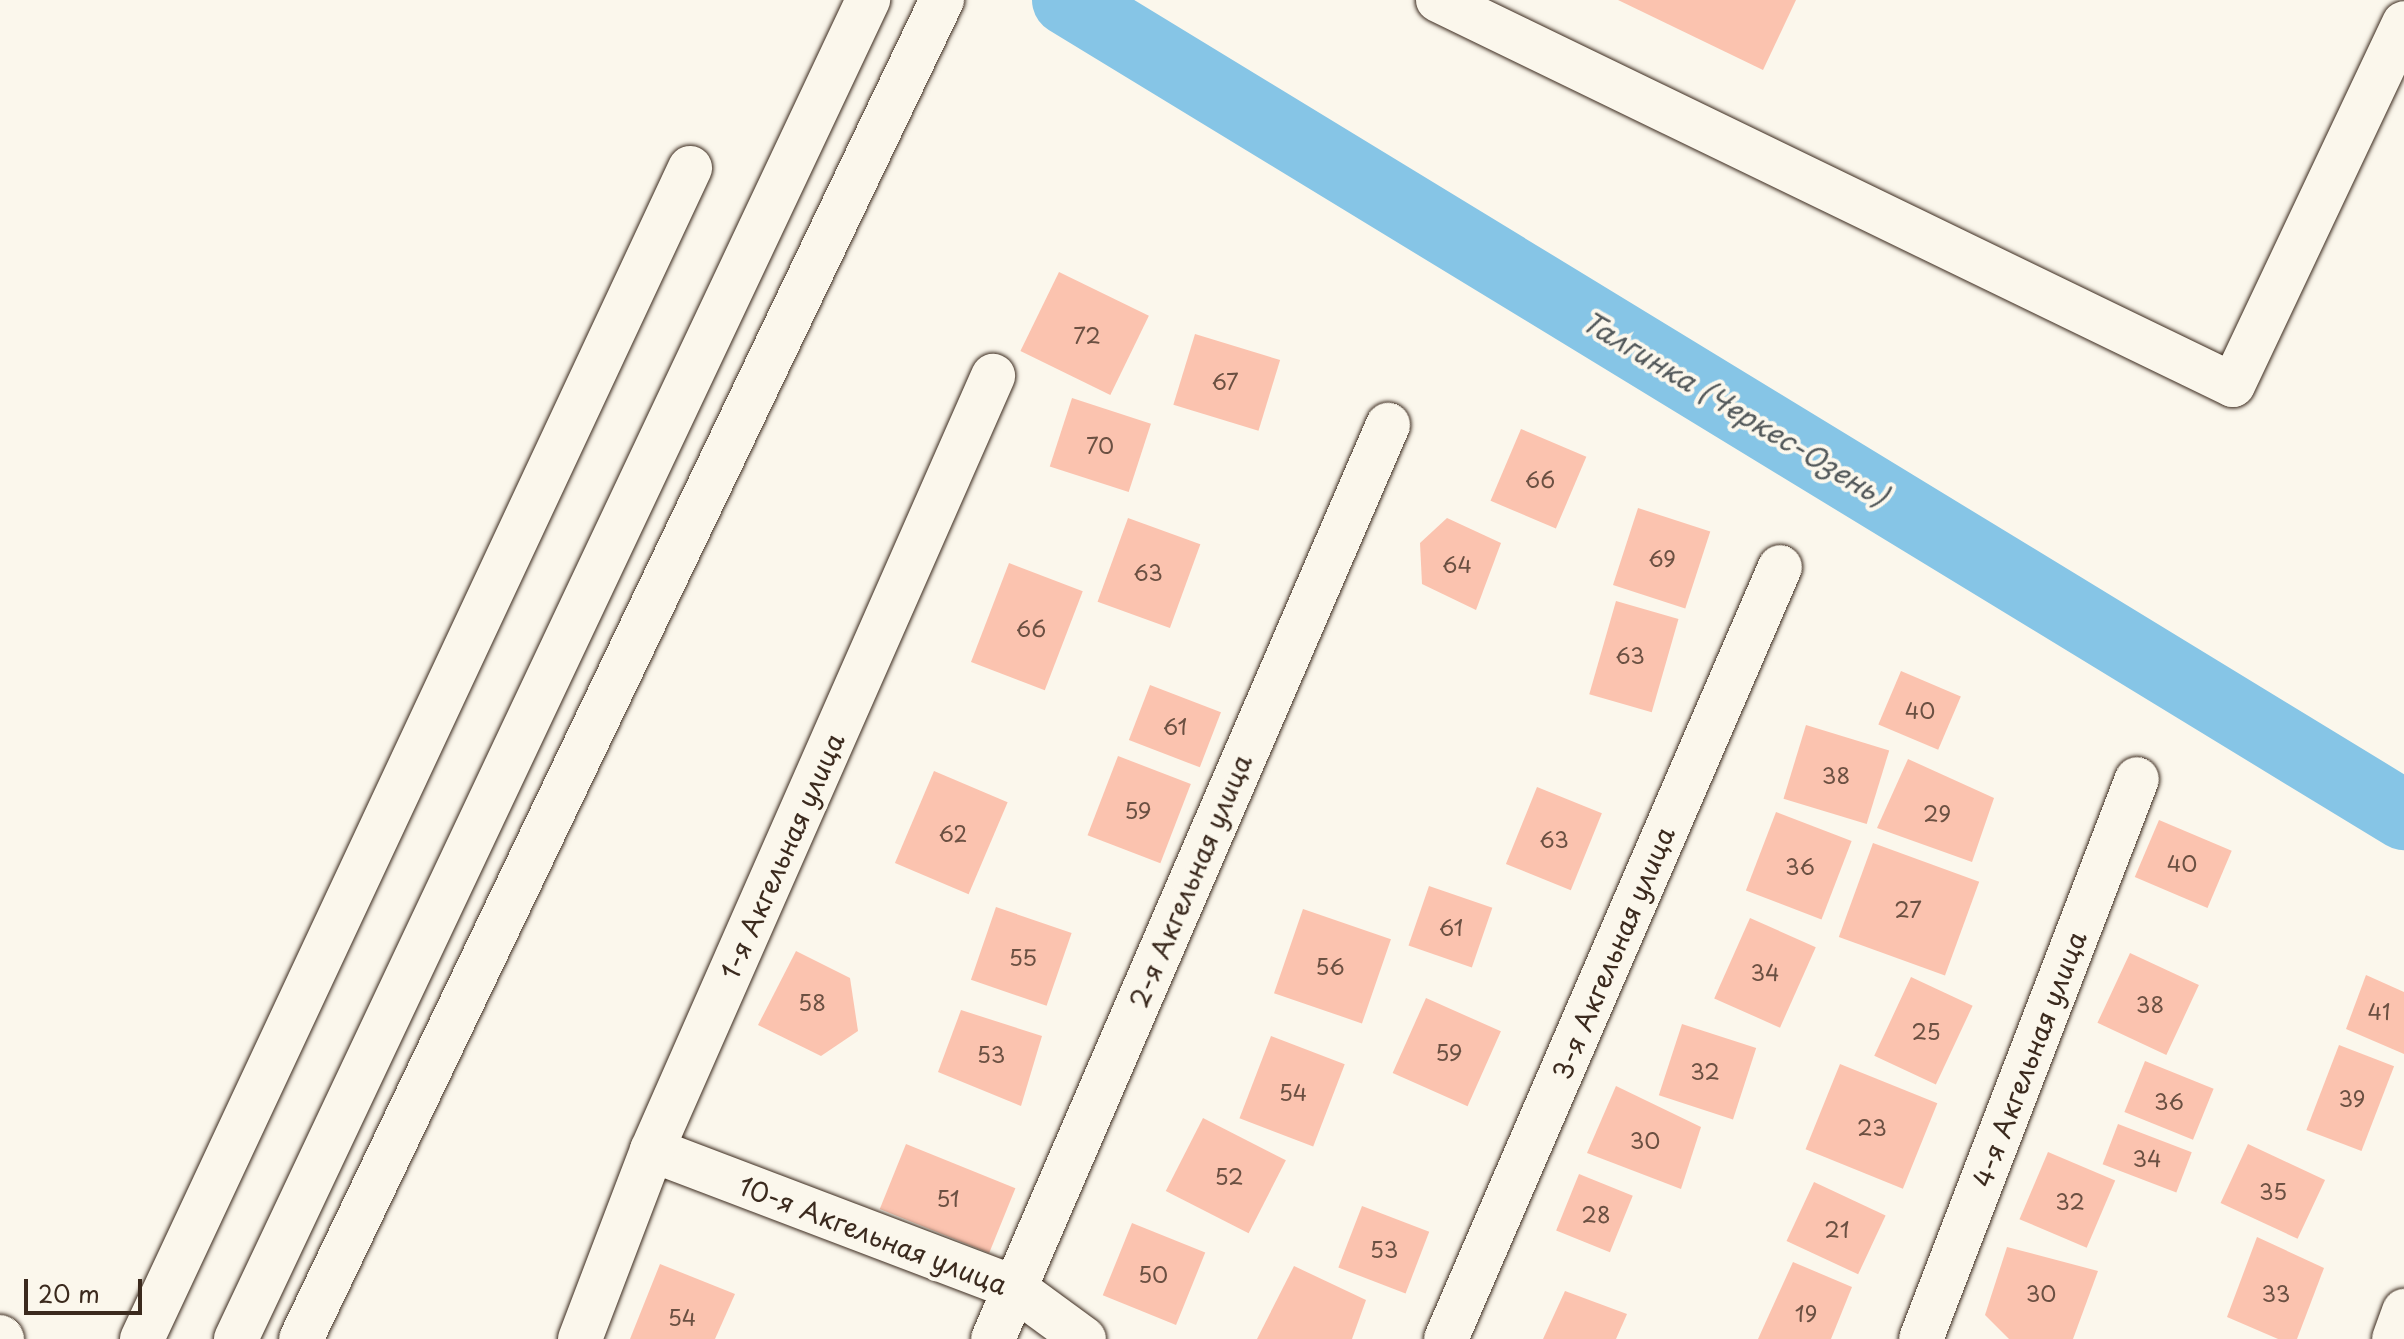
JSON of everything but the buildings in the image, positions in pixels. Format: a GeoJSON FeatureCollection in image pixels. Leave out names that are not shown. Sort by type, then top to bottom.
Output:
{"type":"FeatureCollection","features":[{"type":"Feature","properties":{"kind":"street"},"geometry":{"type":"LineString","coordinates":[[301,1339],[942,0]]}},
{"type":"Feature","properties":{"kind":"street"},"geometry":{"type":"LineString","coordinates":[[1438,0],[2233,385],[2404,23]]}},
{"type":"Feature","properties":{"kind":"street"},"geometry":{"type":"LineString","coordinates":[[236,1339],[864,8]]}},
{"type":"Feature","properties":{"kind":"street"},"geometry":{"type":"LineString","coordinates":[[142,1339],[690,168]]}},
{"type":"Feature","properties":{"kind":"street","name":"1-я Акгельная улица"},"geometry":{"type":"LineString","coordinates":[[580,1339],[652,1150],[993,376]]}},
{"type":"Feature","properties":{"kind":"street","name":"2-я Акгельная улица"},"geometry":{"type":"LineString","coordinates":[[993,1339],[1388,425]]}},
{"type":"Feature","properties":{"kind":"street","name":"3-я Акгельная улица"},"geometry":{"type":"LineString","coordinates":[[1446,1339],[1780,567]]}},
{"type":"Feature","properties":{"kind":"street","name":"4-я Акгельная улица"},"geometry":{"type":"LineString","coordinates":[[1921,1339],[2137,779]]}},
{"type":"Feature","properties":{"kind":"street","name":"10-я Акгельная улица"},"geometry":{"type":"LineString","coordinates":[[652,1150],[1013,1287],[1084,1339]]}},
{"type":"Feature","properties":{"kind":"street"},"geometry":{"type":"LineString","coordinates":[[2394,1339],[2404,1311]]}},
{"type":"Feature","properties":{"kind":"waterway","name":"Талгинка (Черкес-Озень)"},"geometry":{"type":"LineString","coordinates":[[1067,0],[2404,815]]}}]}
